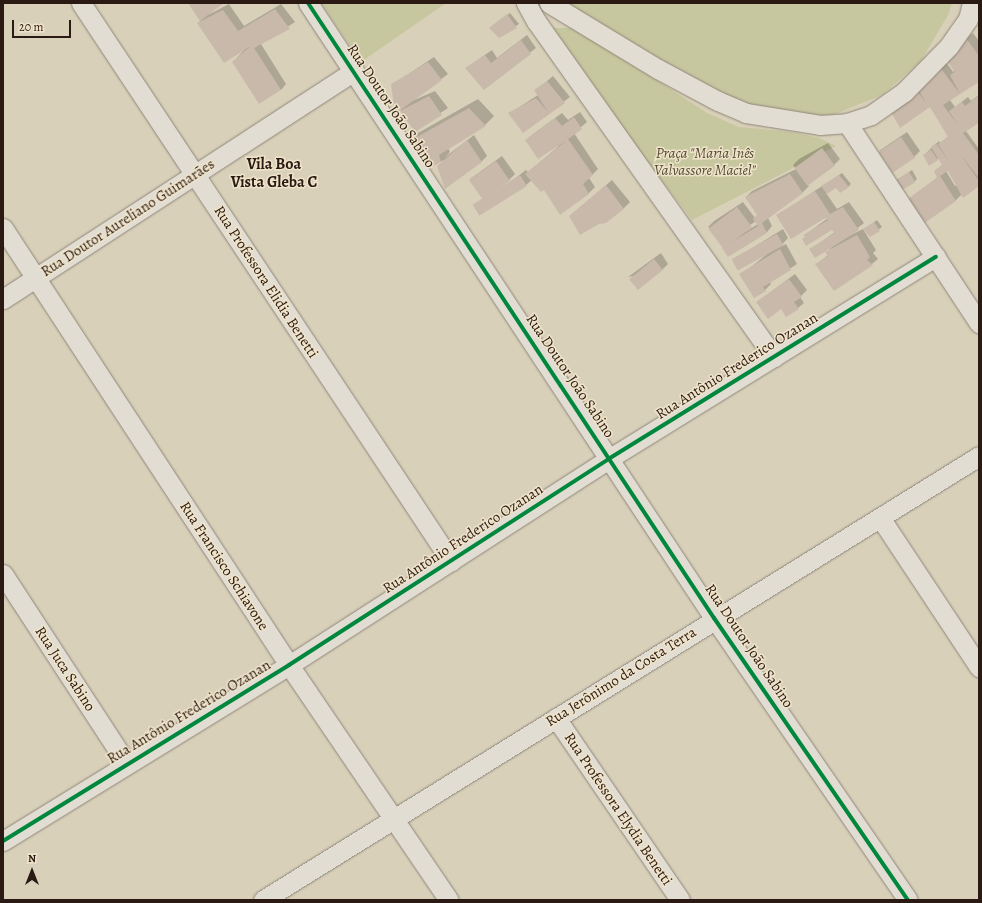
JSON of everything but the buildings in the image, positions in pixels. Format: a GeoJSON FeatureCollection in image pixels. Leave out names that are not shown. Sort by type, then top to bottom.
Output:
{"type":"FeatureCollection","features":[{"type":"Feature","properties":{"kind":"street","name":"Rua Professora Elidia Benetti"},"geometry":{"type":"LineString","coordinates":[[81,3],[451,561]]}},
{"type":"Feature","properties":{"kind":"street","name":"Rua Doutor João Sabino"},"geometry":{"type":"LineString","coordinates":[[308,3],[610,458],[714,618],[908,900]]}},
{"type":"Feature","properties":{"kind":"street"},"geometry":{"type":"LineString","coordinates":[[526,3],[536,21],[774,357]]}},
{"type":"Feature","properties":{"kind":"street"},"geometry":{"type":"LineString","coordinates":[[549,3],[658,69],[746,113],[820,125],[847,123],[871,115],[904,92],[949,46],[968,19],[972,3]]}},
{"type":"Feature","properties":{"kind":"street","name":"Rua Doutor Aureliano Guimarães"},"geometry":{"type":"LineString","coordinates":[[3,299],[196,176],[354,71]]}},
{"type":"Feature","properties":{"kind":"street"},"geometry":{"type":"LineString","coordinates":[[847,123],[979,323]]}},
{"type":"Feature","properties":{"kind":"street","name":"Rua Francisco Schiavone"},"geometry":{"type":"LineString","coordinates":[[3,228],[289,665],[449,900]]}},
{"type":"Feature","properties":{"kind":"street","name":"Rua Antônio Frederico Ozanan"},"geometry":{"type":"LineString","coordinates":[[3,841],[289,665],[610,458],[936,257]]}},
{"type":"Feature","properties":{"kind":"street","name":"Rua Jerônimo da Costa Terra"},"geometry":{"type":"LineString","coordinates":[[263,900],[714,618],[881,519],[979,456]]}},
{"type":"Feature","properties":{"kind":"street"},"geometry":{"type":"LineString","coordinates":[[881,519],[979,667]]}},
{"type":"Feature","properties":{"kind":"street","name":"Rua Juca Sabino"},"geometry":{"type":"LineString","coordinates":[[3,574],[127,764]]}},
{"type":"Feature","properties":{"kind":"street","name":"Rua Professora Elydia Benetti"},"geometry":{"type":"LineString","coordinates":[[556,718],[680,900]]}},
{"type":"Feature","properties":{"kind":"green space"},"geometry":{"type":"Polygon","coordinates":[[[321,3],[446,3],[361,62],[321,3]]]}},
{"type":"Feature","properties":{"kind":"green space"},"geometry":{"type":"Polygon","coordinates":[[[561,3],[952,3],[948,15],[921,61],[882,95],[833,115],[801,118],[749,107],[666,68],[561,3]]]}},
{"type":"Feature","properties":{"kind":"green space","name":"Praça \"Maria Inês Valvassore Maciel\""},"geometry":{"type":"Polygon","coordinates":[[[547,28],[577,28],[707,113],[739,127],[792,132],[819,138],[836,146],[692,220],[547,28]]]}},
{"type":"Feature","properties":{"kind":"cycle path"},"geometry":{"type":"LineString","coordinates":[[308,3],[714,618],[908,900]]}},
{"type":"Feature","properties":{"kind":"cycle path"},"geometry":{"type":"LineString","coordinates":[[3,841],[289,665],[610,458],[936,257]]}},
{"type":"Feature","properties":{"kind":"district","name":"Vila Boa Vista Gleba C"},"geometry":{"type":"Point","coordinates":[274,173]}}]}
